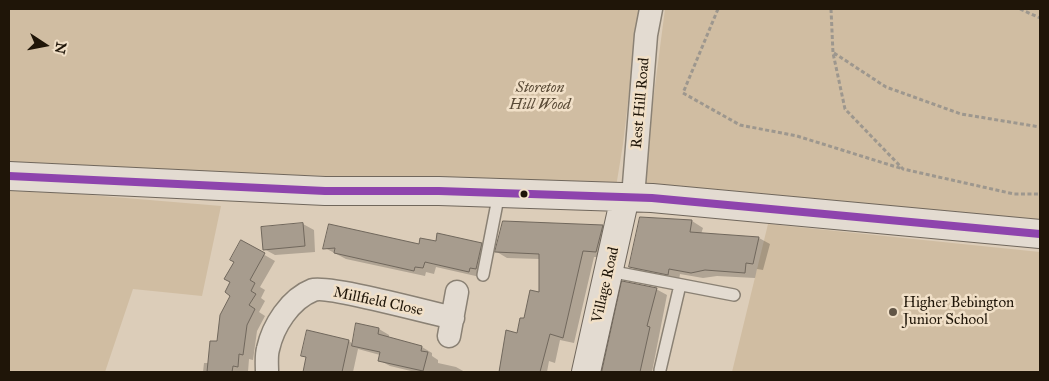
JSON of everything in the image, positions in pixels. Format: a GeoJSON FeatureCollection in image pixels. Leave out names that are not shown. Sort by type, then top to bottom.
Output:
{"type":"FeatureCollection","features":[{"type":"Feature","properties":{"kind":"main road"},"geometry":{"type":"LineString","coordinates":[[9,176],[325,191],[499,192],[626,204],[783,209],[1040,234]]}},
{"type":"Feature","properties":{"kind":"main road","name":"Village Road"},"geometry":{"type":"LineString","coordinates":[[586,372],[626,204]]}},
{"type":"Feature","properties":{"kind":"street","name":"Rest Hill Road"},"geometry":{"type":"LineString","coordinates":[[626,204],[646,35],[651,9]]}},
{"type":"Feature","properties":{"kind":"street","name":"Millfield Close"},"geometry":{"type":"LineString","coordinates":[[267,372],[268,350],[276,325],[292,304],[314,289],[337,292],[451,327],[457,292]]}},
{"type":"Feature","properties":{"kind":"lane"},"geometry":{"type":"LineString","coordinates":[[482,275],[499,192]]}},
{"type":"Feature","properties":{"kind":"lane"},"geometry":{"type":"LineString","coordinates":[[609,272],[734,294]]}},
{"type":"Feature","properties":{"kind":"lane"},"geometry":{"type":"LineString","coordinates":[[660,370],[680,285]]}},
{"type":"Feature","properties":{"kind":"path"},"geometry":{"type":"LineString","coordinates":[[718,9],[683,93],[740,125],[797,136],[903,169],[1014,194],[1040,194]]}},
{"type":"Feature","properties":{"kind":"path"},"geometry":{"type":"LineString","coordinates":[[831,9],[834,53],[845,109],[903,169]]}},
{"type":"Feature","properties":{"kind":"path"},"geometry":{"type":"LineString","coordinates":[[1020,9],[1040,18]]}},
{"type":"Feature","properties":{"kind":"path"},"geometry":{"type":"LineString","coordinates":[[834,53],[895,91],[960,114],[1040,127]]}},
{"type":"Feature","properties":{"kind":"green space","name":"Storeton Hill Wood"},"geometry":{"type":"Polygon","coordinates":[[[9,9],[639,9],[616,187],[9,164],[9,9]]]}},
{"type":"Feature","properties":{"kind":"green space"},"geometry":{"type":"Polygon","coordinates":[[[665,9],[1040,9],[1040,224],[642,186],[665,9]]]}},
{"type":"Feature","properties":{"kind":"green space"},"geometry":{"type":"Polygon","coordinates":[[[9,191],[78,194],[221,206],[202,296],[133,289],[105,372],[9,372],[9,191]]]}},
{"type":"Feature","properties":{"kind":"green space","name":"Higher Bebington Junior School"},"geometry":{"type":"Polygon","coordinates":[[[768,224],[1040,252],[1040,372],[732,372],[768,224]]]}},
{"type":"Feature","properties":{"kind":"building"},"geometry":{"type":"Polygon","coordinates":[[[640,217],[692,220],[690,232],[759,237],[753,264],[746,263],[745,273],[705,270],[691,273],[669,269],[668,275],[629,267],[640,217]]]}},
{"type":"Feature","properties":{"kind":"building"},"geometry":{"type":"Polygon","coordinates":[[[503,221],[603,225],[596,252],[583,251],[563,338],[550,334],[540,372],[499,372],[506,330],[517,333],[520,318],[524,318],[530,290],[539,292],[539,254],[495,252],[503,221]]]}},
{"type":"Feature","properties":{"kind":"building"},"geometry":{"type":"Polygon","coordinates":[[[303,223],[305,246],[263,250],[261,227],[303,223]]]}},
{"type":"Feature","properties":{"kind":"building"},"geometry":{"type":"Polygon","coordinates":[[[329,224],[419,244],[420,238],[436,241],[437,233],[482,243],[476,269],[470,268],[469,272],[425,262],[423,268],[415,267],[414,271],[334,253],[335,248],[323,249],[329,224]]]}},
{"type":"Feature","properties":{"kind":"building"},"geometry":{"type":"Polygon","coordinates":[[[241,240],[265,253],[250,280],[255,283],[251,291],[256,294],[249,305],[255,309],[247,325],[243,355],[239,354],[238,367],[233,366],[232,372],[207,372],[210,341],[217,341],[220,315],[230,296],[225,292],[230,282],[224,279],[234,262],[230,260],[241,240]]]}},
{"type":"Feature","properties":{"kind":"building"},"geometry":{"type":"Polygon","coordinates":[[[622,281],[657,288],[647,326],[650,327],[640,372],[602,372],[622,281]]]}},
{"type":"Feature","properties":{"kind":"building"},"geometry":{"type":"Polygon","coordinates":[[[356,323],[379,328],[378,334],[422,346],[421,351],[428,352],[423,371],[378,361],[380,352],[352,346],[356,323]]]}},
{"type":"Feature","properties":{"kind":"building"},"geometry":{"type":"Polygon","coordinates":[[[307,330],[349,340],[342,372],[303,372],[306,357],[301,356],[307,330]]]}},
{"type":"Feature","properties":{"kind":"transit line"},"geometry":{"type":"LineString","coordinates":[[9,176],[325,191],[439,191],[652,198],[1040,234]]}},
{"type":"Feature","properties":{"kind":"place","name":"Higher Bebington Junior School"},"geometry":{"type":"Point","coordinates":[893,312]}}]}
